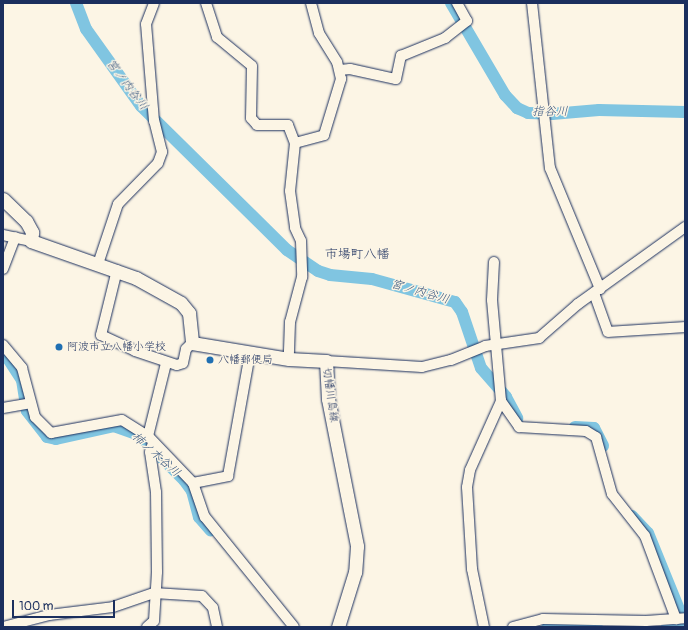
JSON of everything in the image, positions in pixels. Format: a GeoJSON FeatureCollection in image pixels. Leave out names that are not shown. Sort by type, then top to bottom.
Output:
{"type":"FeatureCollection","features":[{"type":"Feature","properties":{"kind":"main road"},"geometry":{"type":"LineString","coordinates":[[3,199],[26,221],[32,232],[31,241],[117,270],[150,284],[181,303],[189,313],[192,343]]}},
{"type":"Feature","properties":{"kind":"main road","name":"切幡川島線"},"geometry":{"type":"LineString","coordinates":[[192,343],[250,354],[288,359],[326,361],[328,398],[357,546],[355,572],[338,627]]}},
{"type":"Feature","properties":{"kind":"street"},"geometry":{"type":"LineString","coordinates":[[98,264],[118,204],[158,163],[162,152],[154,121],[146,24],[154,3]]}},
{"type":"Feature","properties":{"kind":"street"},"geometry":{"type":"LineString","coordinates":[[206,3],[217,37],[252,66],[251,118],[257,124],[288,125],[295,142],[290,191],[295,228],[300,241],[302,277],[290,322],[288,359]]}},
{"type":"Feature","properties":{"kind":"street"},"geometry":{"type":"LineString","coordinates":[[295,142],[324,135],[341,78],[340,70],[319,33],[311,3]]}},
{"type":"Feature","properties":{"kind":"street"},"geometry":{"type":"LineString","coordinates":[[340,70],[350,69],[396,79],[401,56],[445,38],[466,21],[456,3]]}},
{"type":"Feature","properties":{"kind":"street"},"geometry":{"type":"LineString","coordinates":[[532,3],[543,114],[556,186],[597,291],[608,332],[685,327]]}},
{"type":"Feature","properties":{"kind":"street"},"geometry":{"type":"LineString","coordinates":[[326,361],[422,367],[495,344],[539,338],[597,291],[685,227]]}},
{"type":"Feature","properties":{"kind":"street"},"geometry":{"type":"LineString","coordinates":[[3,235],[31,241]]}},
{"type":"Feature","properties":{"kind":"street"},"geometry":{"type":"LineString","coordinates":[[3,268],[15,237]]}},
{"type":"Feature","properties":{"kind":"street"},"geometry":{"type":"LineString","coordinates":[[494,262],[492,300],[495,344],[501,394],[519,427],[586,431],[596,437],[612,494],[645,536],[675,621],[543,619],[513,627]]}},
{"type":"Feature","properties":{"kind":"street"},"geometry":{"type":"LineString","coordinates":[[117,270],[101,335],[166,363],[183,363],[186,349],[192,343]]}},
{"type":"Feature","properties":{"kind":"street"},"geometry":{"type":"LineString","coordinates":[[3,345],[22,368],[30,403],[35,417],[51,433],[122,420],[151,443],[193,483],[205,517],[294,627]]}},
{"type":"Feature","properties":{"kind":"street"},"geometry":{"type":"LineString","coordinates":[[193,483],[228,476],[250,354]]}},
{"type":"Feature","properties":{"kind":"street"},"geometry":{"type":"LineString","coordinates":[[147,627],[154,621],[156,492],[151,443],[166,363]]}},
{"type":"Feature","properties":{"kind":"street"},"geometry":{"type":"LineString","coordinates":[[484,627],[472,569],[467,487],[470,470],[501,394]]}},
{"type":"Feature","properties":{"kind":"street"},"geometry":{"type":"LineString","coordinates":[[3,408],[30,403]]}},
{"type":"Feature","properties":{"kind":"street"},"geometry":{"type":"LineString","coordinates":[[5,627],[49,615],[113,607],[154,593],[202,596],[213,608],[217,627]]}},
{"type":"Feature","properties":{"kind":"waterway","name":"宮ノ内谷川"},"geometry":{"type":"LineString","coordinates":[[76,3],[86,29],[141,106],[287,250],[318,271],[330,275],[372,279],[455,302],[462,312],[481,368],[506,397],[517,418]]}},
{"type":"Feature","properties":{"kind":"waterway","name":"指谷川"},"geometry":{"type":"LineString","coordinates":[[451,3],[505,95],[517,108],[528,113],[552,114],[599,110],[685,112]]}},
{"type":"Feature","properties":{"kind":"waterway","name":"柿ノ木谷川"},"geometry":{"type":"LineString","coordinates":[[5,354],[22,380],[27,411],[47,437],[56,439],[114,426],[139,435],[184,480],[192,491],[199,517],[211,531]]}},
{"type":"Feature","properties":{"kind":"waterway","name":"宮ノ内谷川"},"geometry":{"type":"LineString","coordinates":[[575,427],[594,428],[603,446]]}},
{"type":"Feature","properties":{"kind":"waterway","name":"宮ノ内谷川"},"geometry":{"type":"LineString","coordinates":[[632,516],[648,533],[685,624]]}},
{"type":"Feature","properties":{"kind":"waterway","name":"柿ノ木谷川"},"geometry":{"type":"LineString","coordinates":[[547,623],[597,627]]}},
{"type":"Feature","properties":{"kind":"waterway","name":"柿ノ木谷川"},"geometry":{"type":"LineString","coordinates":[[667,627],[685,625]]}},
{"type":"Feature","properties":{"kind":"place","name":"阿波市立八幡小学校"},"geometry":{"type":"Point","coordinates":[59,347]}},
{"type":"Feature","properties":{"kind":"place","name":"八幡郵便局"},"geometry":{"type":"Point","coordinates":[210,360]}},
{"type":"Feature","properties":{"kind":"district","name":"市場町八幡"},"geometry":{"type":"Point","coordinates":[357,254]}}]}
